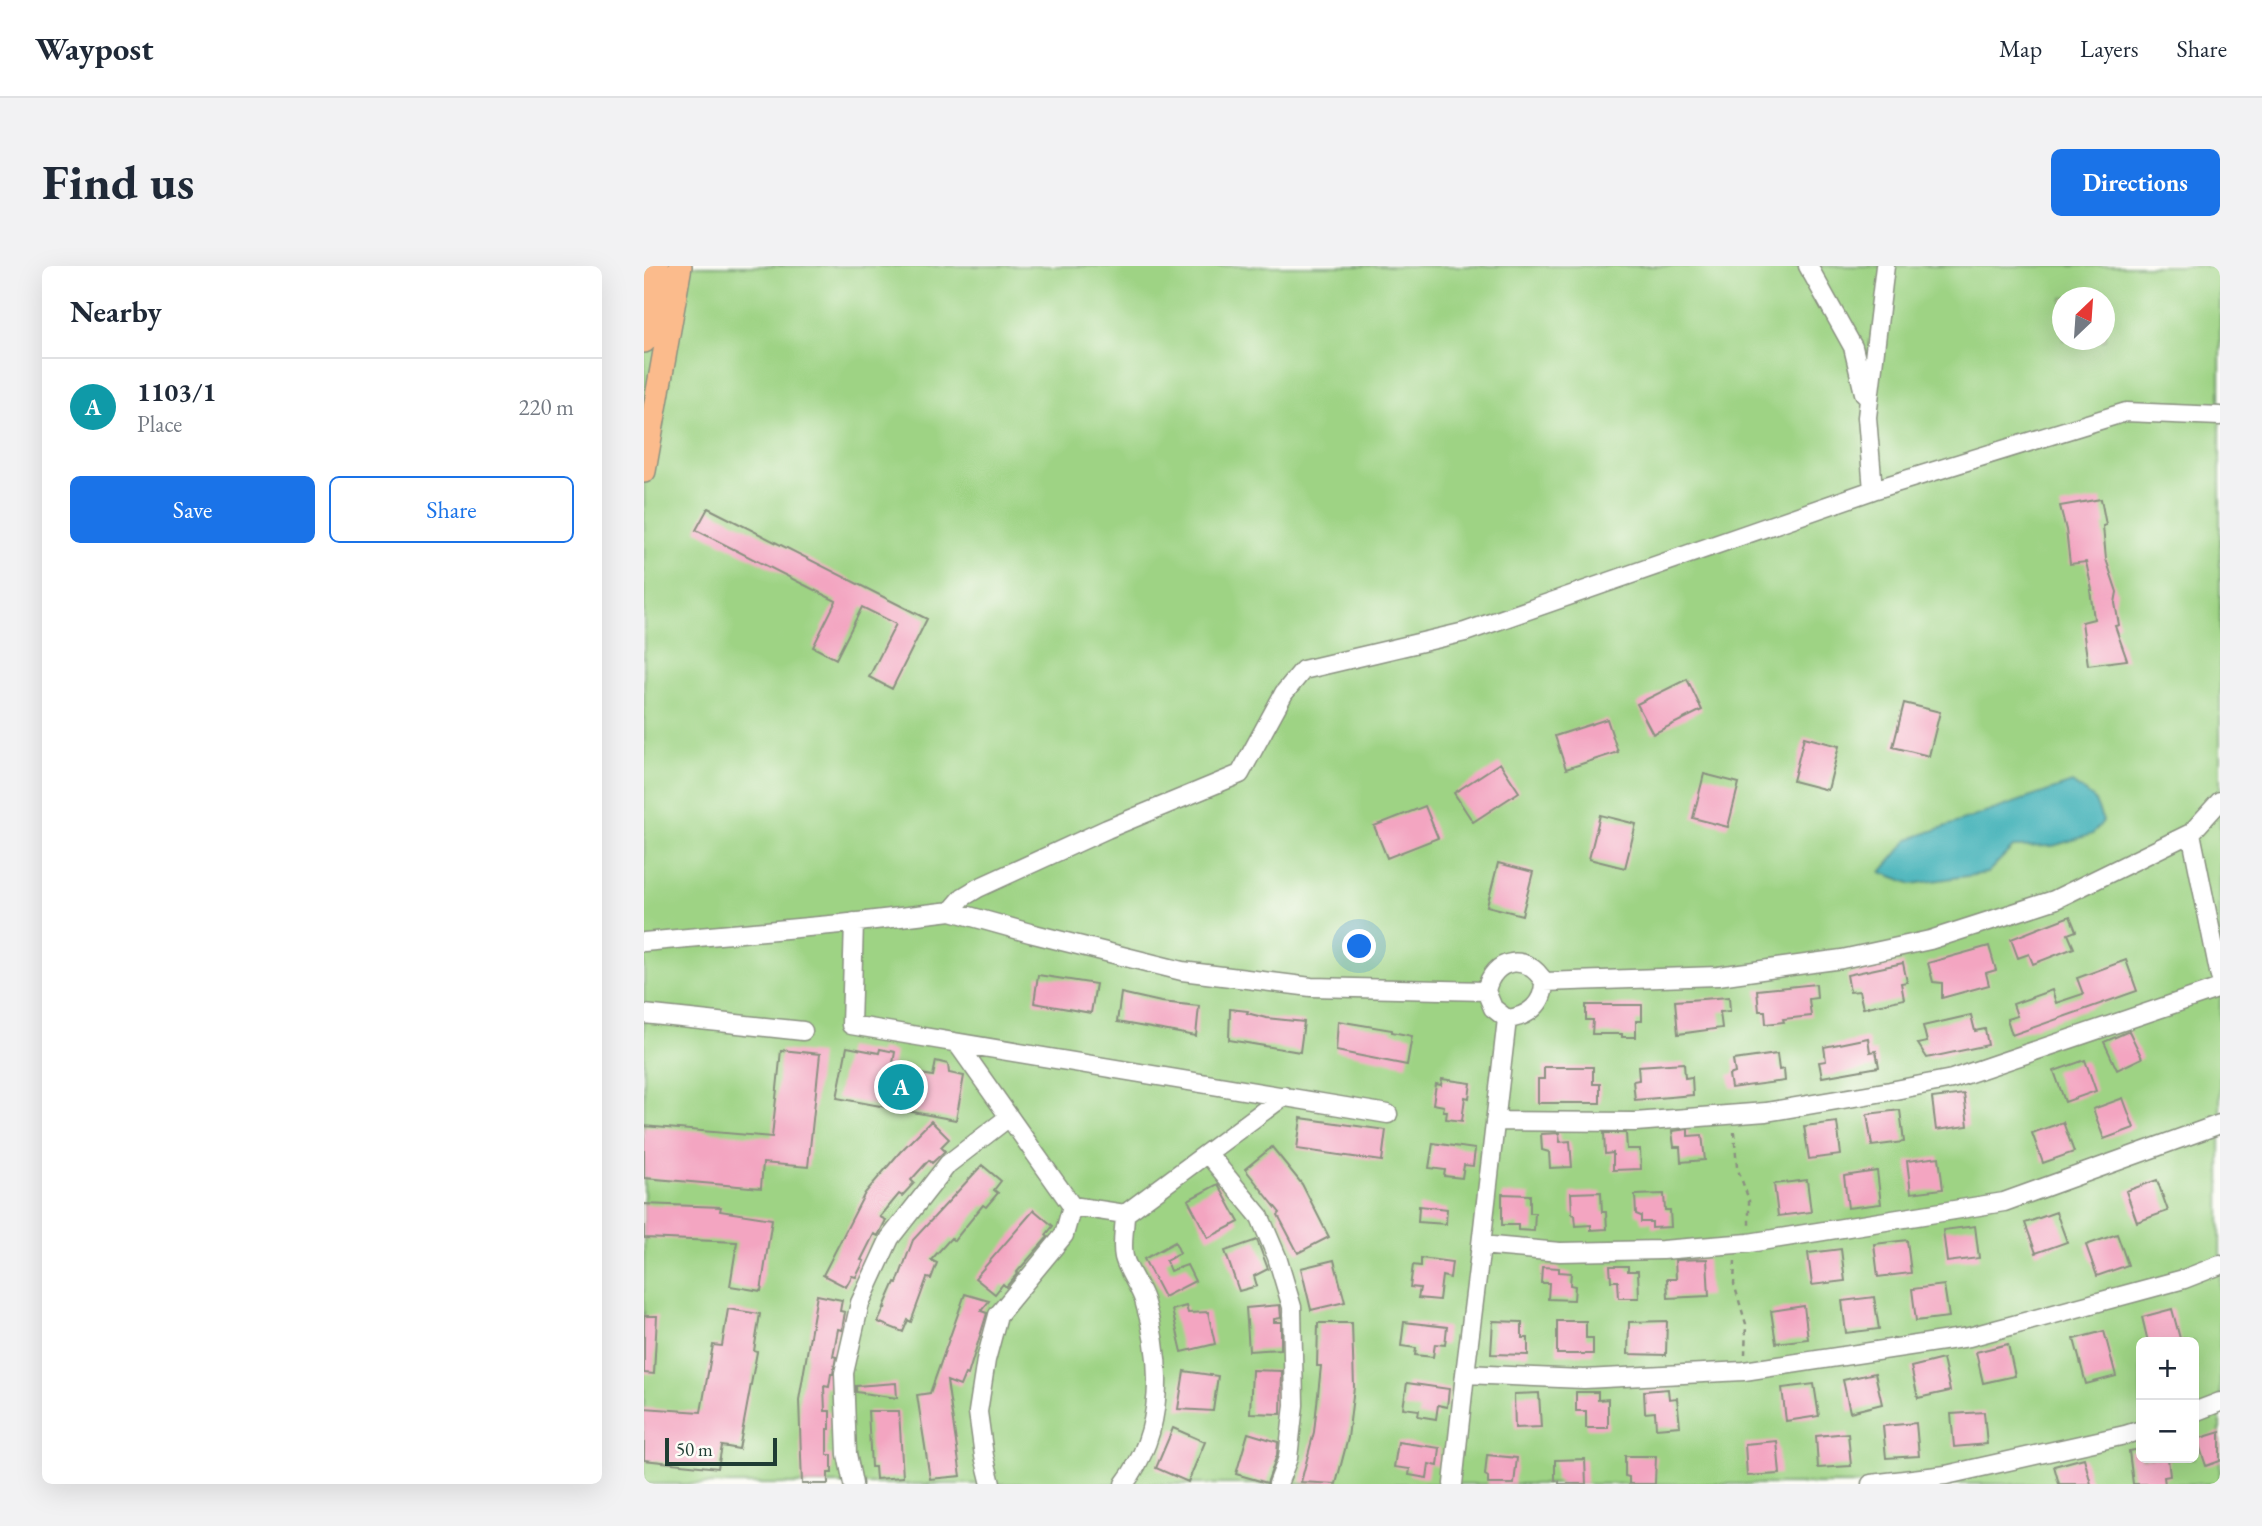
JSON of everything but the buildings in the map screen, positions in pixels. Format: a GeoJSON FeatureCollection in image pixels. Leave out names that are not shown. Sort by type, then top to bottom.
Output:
{"type":"FeatureCollection","features":[{"type":"Feature","properties":{"kind":"main road"},"geometry":{"type":"LineString","coordinates":[[644,341],[657,266]]}},
{"type":"Feature","properties":{"kind":"main road"},"geometry":{"type":"LineString","coordinates":[[644,471],[680,266]]}},
{"type":"Feature","properties":{"kind":"street"},"geometry":{"type":"LineString","coordinates":[[1808,266],[1853,347],[1862,380],[1873,490]]}},
{"type":"Feature","properties":{"kind":"street"},"geometry":{"type":"LineString","coordinates":[[1867,417],[1885,266]]}},
{"type":"Feature","properties":{"kind":"street"},"geometry":{"type":"LineString","coordinates":[[951,911],[963,897],[978,888],[1107,829],[1240,774],[1284,693],[1303,670],[1465,632],[1873,490],[2126,412],[2220,416]]}},
{"type":"Feature","properties":{"kind":"street"},"geometry":{"type":"LineString","coordinates":[[1544,982],[1718,976],[1842,959],[1930,940],[2075,892],[2192,833],[2220,801]]}},
{"type":"Feature","properties":{"kind":"street"},"geometry":{"type":"LineString","coordinates":[[2192,833],[2220,977]]}},
{"type":"Feature","properties":{"kind":"street"},"geometry":{"type":"LineString","coordinates":[[644,942],[951,911],[1182,971],[1311,987],[1486,991]]}},
{"type":"Feature","properties":{"kind":"street"},"geometry":{"type":"LineString","coordinates":[[854,922],[851,1025],[1388,1114]]}},
{"type":"Feature","properties":{"kind":"street"},"geometry":{"type":"LineString","coordinates":[[1523,962],[1535,970],[1544,982],[1544,991],[1534,1008],[1517,1018],[1507,1019],[1493,1008],[1486,991],[1493,974],[1510,963],[1523,962]]}},
{"type":"Feature","properties":{"kind":"street"},"geometry":{"type":"LineString","coordinates":[[1495,1121],[1635,1122],[1766,1112],[1952,1079],[2220,988]]}},
{"type":"Feature","properties":{"kind":"street"},"geometry":{"type":"LineString","coordinates":[[644,1014],[803,1031]]}},
{"type":"Feature","properties":{"kind":"street"},"geometry":{"type":"LineString","coordinates":[[1453,1484],[1507,1019]]}},
{"type":"Feature","properties":{"kind":"street"},"geometry":{"type":"LineString","coordinates":[[957,1043],[1072,1206],[1125,1214],[1284,1096]]}},
{"type":"Feature","properties":{"kind":"street"},"geometry":{"type":"LineString","coordinates":[[853,1484],[847,1454],[844,1373],[860,1303],[890,1238],[948,1164],[1009,1116]]}},
{"type":"Feature","properties":{"kind":"street"},"geometry":{"type":"LineString","coordinates":[[1481,1245],[1560,1252],[1662,1250],[1743,1243],[2004,1202],[2220,1124]]}},
{"type":"Feature","properties":{"kind":"street"},"geometry":{"type":"LineString","coordinates":[[1207,1153],[1260,1217],[1277,1257],[1292,1307],[1294,1405],[1288,1458],[1278,1484]]}},
{"type":"Feature","properties":{"kind":"street"},"geometry":{"type":"LineString","coordinates":[[991,1484],[978,1412],[986,1360],[998,1315],[1064,1235],[1072,1206]]}},
{"type":"Feature","properties":{"kind":"street"},"geometry":{"type":"LineString","coordinates":[[1124,1484],[1150,1436],[1158,1392],[1156,1345],[1143,1298],[1124,1255],[1125,1214]]}},
{"type":"Feature","properties":{"kind":"street"},"geometry":{"type":"LineString","coordinates":[[1465,1374],[1584,1379],[1744,1371],[1969,1337],[2184,1279],[2220,1265]]}},
{"type":"Feature","properties":{"kind":"street"},"geometry":{"type":"LineString","coordinates":[[2199,1410],[2220,1402]]}},
{"type":"Feature","properties":{"kind":"street"},"geometry":{"type":"LineString","coordinates":[[1871,1484],[1946,1475],[2136,1432]]}},
{"type":"Feature","properties":{"kind":"path"},"geometry":{"type":"LineString","coordinates":[[1732,1114],[1737,1167],[1749,1200],[1734,1284],[1746,1324],[1744,1371]]}},
{"type":"Feature","properties":{"kind":"green space"},"geometry":{"type":"Polygon","coordinates":[[[644,266],[2220,266],[2220,1484],[644,1484],[644,266]]]}},
{"type":"Feature","properties":{"kind":"water"},"geometry":{"type":"Polygon","coordinates":[[[2072,783],[2094,799],[2103,821],[2093,834],[2053,846],[2013,847],[1987,873],[1912,884],[1881,872],[1909,839],[2072,783]]]}},
{"type":"Feature","properties":{"kind":"place","name":"1103/1"},"geometry":{"type":"Point","coordinates":[901,1087]}}]}
